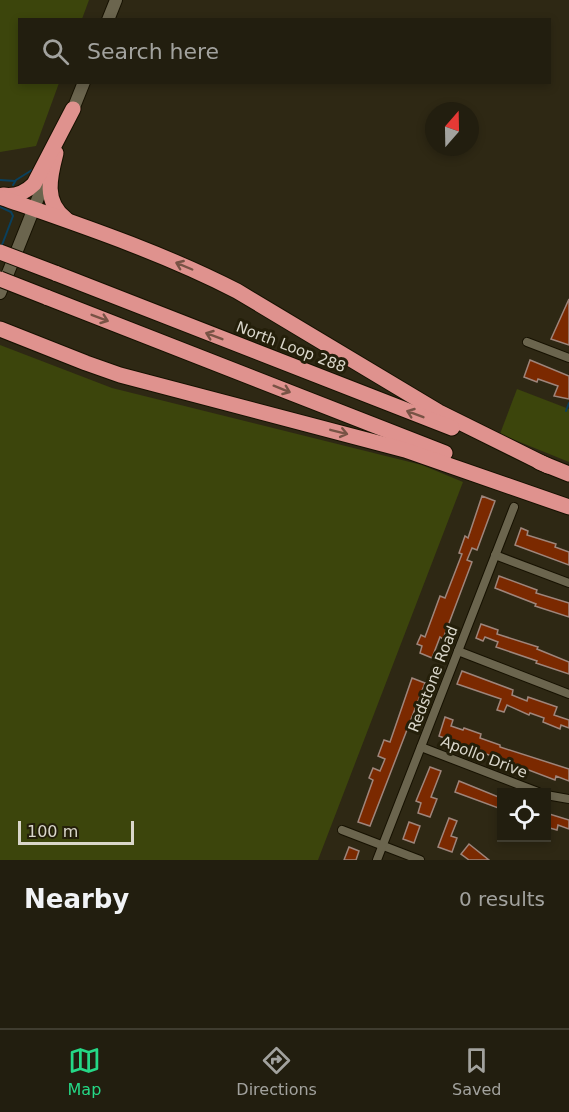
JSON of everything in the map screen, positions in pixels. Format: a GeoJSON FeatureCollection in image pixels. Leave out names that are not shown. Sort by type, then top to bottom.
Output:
{"type":"FeatureCollection","features":[{"type":"Feature","properties":{"kind":"highway"},"geometry":{"type":"LineString","coordinates":[[0,195],[25,192],[34,184],[74,109]]}},
{"type":"Feature","properties":{"kind":"highway"},"geometry":{"type":"LineString","coordinates":[[58,148],[49,184],[50,193],[60,214],[71,222]]}},
{"type":"Feature","properties":{"kind":"highway"},"geometry":{"type":"LineString","coordinates":[[0,195],[152,253],[221,283],[431,408],[548,466]]}},
{"type":"Feature","properties":{"kind":"highway","name":"North Loop 288"},"geometry":{"type":"LineString","coordinates":[[0,252],[569,474]]}},
{"type":"Feature","properties":{"kind":"highway"},"geometry":{"type":"LineString","coordinates":[[0,279],[569,501]]}},
{"type":"Feature","properties":{"kind":"highway"},"geometry":{"type":"LineString","coordinates":[[0,329],[86,363],[147,382],[405,450],[569,507]]}},
{"type":"Feature","properties":{"kind":"highway"},"geometry":{"type":"LineString","coordinates":[[0,339],[26,339]]}},
{"type":"Feature","properties":{"kind":"main road"},"geometry":{"type":"LineString","coordinates":[[109,18],[116,0]]}},
{"type":"Feature","properties":{"kind":"main road"},"geometry":{"type":"LineString","coordinates":[[0,293],[83,84]]}},
{"type":"Feature","properties":{"kind":"street"},"geometry":{"type":"LineString","coordinates":[[527,342],[569,358]]}},
{"type":"Feature","properties":{"kind":"street","name":"Redstone Road"},"geometry":{"type":"LineString","coordinates":[[377,860],[514,507]]}},
{"type":"Feature","properties":{"kind":"street"},"geometry":{"type":"LineString","coordinates":[[495,555],[569,584]]}},
{"type":"Feature","properties":{"kind":"street"},"geometry":{"type":"LineString","coordinates":[[458,651],[569,694]]}},
{"type":"Feature","properties":{"kind":"street","name":"Apollo Drive"},"geometry":{"type":"LineString","coordinates":[[421,747],[528,788]]}},
{"type":"Feature","properties":{"kind":"street"},"geometry":{"type":"LineString","coordinates":[[551,796],[569,799]]}},
{"type":"Feature","properties":{"kind":"street"},"geometry":{"type":"LineString","coordinates":[[342,830],[420,860]]}},
{"type":"Feature","properties":{"kind":"green space"},"geometry":{"type":"Polygon","coordinates":[[[0,0],[89,0],[82,18],[18,18],[18,84],[59,84],[36,146],[0,152],[0,0]]]}},
{"type":"Feature","properties":{"kind":"green space"},"geometry":{"type":"Polygon","coordinates":[[[0,345],[112,388],[422,465],[463,482],[318,860],[0,860],[0,345]]]}},
{"type":"Feature","properties":{"kind":"green space"},"geometry":{"type":"Polygon","coordinates":[[[517,389],[569,409],[569,462],[500,434],[517,389]]]}},
{"type":"Feature","properties":{"kind":"building"},"geometry":{"type":"Polygon","coordinates":[[[569,299],[569,345],[551,339],[569,299]]]}},
{"type":"Feature","properties":{"kind":"building"},"geometry":{"type":"Polygon","coordinates":[[[530,360],[569,376],[569,399],[554,396],[558,386],[524,377],[530,360]]]}},
{"type":"Feature","properties":{"kind":"building"},"geometry":{"type":"Polygon","coordinates":[[[482,496],[495,501],[477,550],[472,548],[467,560],[472,562],[443,639],[440,637],[432,658],[420,653],[422,646],[417,644],[421,635],[425,637],[440,596],[445,598],[462,554],[459,553],[465,536],[468,538],[482,496]]]}},
{"type":"Feature","properties":{"kind":"building"},"geometry":{"type":"Polygon","coordinates":[[[521,528],[528,531],[527,535],[556,544],[555,547],[569,552],[569,565],[515,545],[521,528]]]}},
{"type":"Feature","properties":{"kind":"building"},"geometry":{"type":"Polygon","coordinates":[[[499,576],[537,590],[536,593],[569,603],[569,617],[535,606],[536,604],[495,588],[499,576]]]}},
{"type":"Feature","properties":{"kind":"building"},"geometry":{"type":"Polygon","coordinates":[[[481,624],[498,630],[497,634],[538,647],[537,649],[569,662],[569,674],[496,647],[498,642],[485,637],[483,641],[476,638],[481,624]]]}},
{"type":"Feature","properties":{"kind":"building"},"geometry":{"type":"Polygon","coordinates":[[[462,671],[513,690],[512,695],[527,701],[528,697],[557,707],[554,715],[569,720],[569,728],[561,725],[560,729],[543,722],[544,718],[530,713],[529,715],[507,705],[504,712],[497,710],[501,699],[457,684],[462,671]]]}},
{"type":"Feature","properties":{"kind":"building"},"geometry":{"type":"Polygon","coordinates":[[[412,678],[425,683],[370,826],[358,822],[373,780],[369,778],[373,768],[380,771],[385,759],[378,756],[384,740],[390,742],[412,678]]]}},
{"type":"Feature","properties":{"kind":"building"},"geometry":{"type":"Polygon","coordinates":[[[445,717],[453,720],[451,726],[481,734],[480,738],[500,745],[500,747],[569,769],[569,781],[556,776],[555,780],[439,736],[445,717]]]}},
{"type":"Feature","properties":{"kind":"building"},"geometry":{"type":"Polygon","coordinates":[[[430,767],[441,771],[431,797],[437,799],[430,817],[418,813],[421,803],[416,801],[430,767]]]}},
{"type":"Feature","properties":{"kind":"building"},"geometry":{"type":"Polygon","coordinates":[[[459,781],[497,796],[497,808],[455,792],[459,781]]]}},
{"type":"Feature","properties":{"kind":"building"},"geometry":{"type":"Polygon","coordinates":[[[551,815],[569,820],[569,829],[558,825],[557,830],[551,828],[551,815]]]}},
{"type":"Feature","properties":{"kind":"building"},"geometry":{"type":"Polygon","coordinates":[[[449,818],[457,821],[451,836],[457,838],[452,852],[438,847],[449,818]]]}},
{"type":"Feature","properties":{"kind":"building"},"geometry":{"type":"Polygon","coordinates":[[[409,822],[420,826],[414,843],[403,839],[409,822]]]}},
{"type":"Feature","properties":{"kind":"building"},"geometry":{"type":"Polygon","coordinates":[[[469,844],[489,860],[469,860],[461,854],[469,844]]]}},
{"type":"Feature","properties":{"kind":"building"},"geometry":{"type":"Polygon","coordinates":[[[349,847],[359,851],[356,860],[344,860],[349,847]]]}},
{"type":"Feature","properties":{"kind":"waterway"},"geometry":{"type":"LineString","coordinates":[[13,185],[16,180],[32,170]]}},
{"type":"Feature","properties":{"kind":"waterway"},"geometry":{"type":"LineString","coordinates":[[0,180],[15,181]]}},
{"type":"Feature","properties":{"kind":"waterway"},"geometry":{"type":"LineString","coordinates":[[0,207],[11,212],[13,216],[2,245]]}},
{"type":"Feature","properties":{"kind":"waterway"},"geometry":{"type":"LineString","coordinates":[[566,411],[569,403]]}}]}
